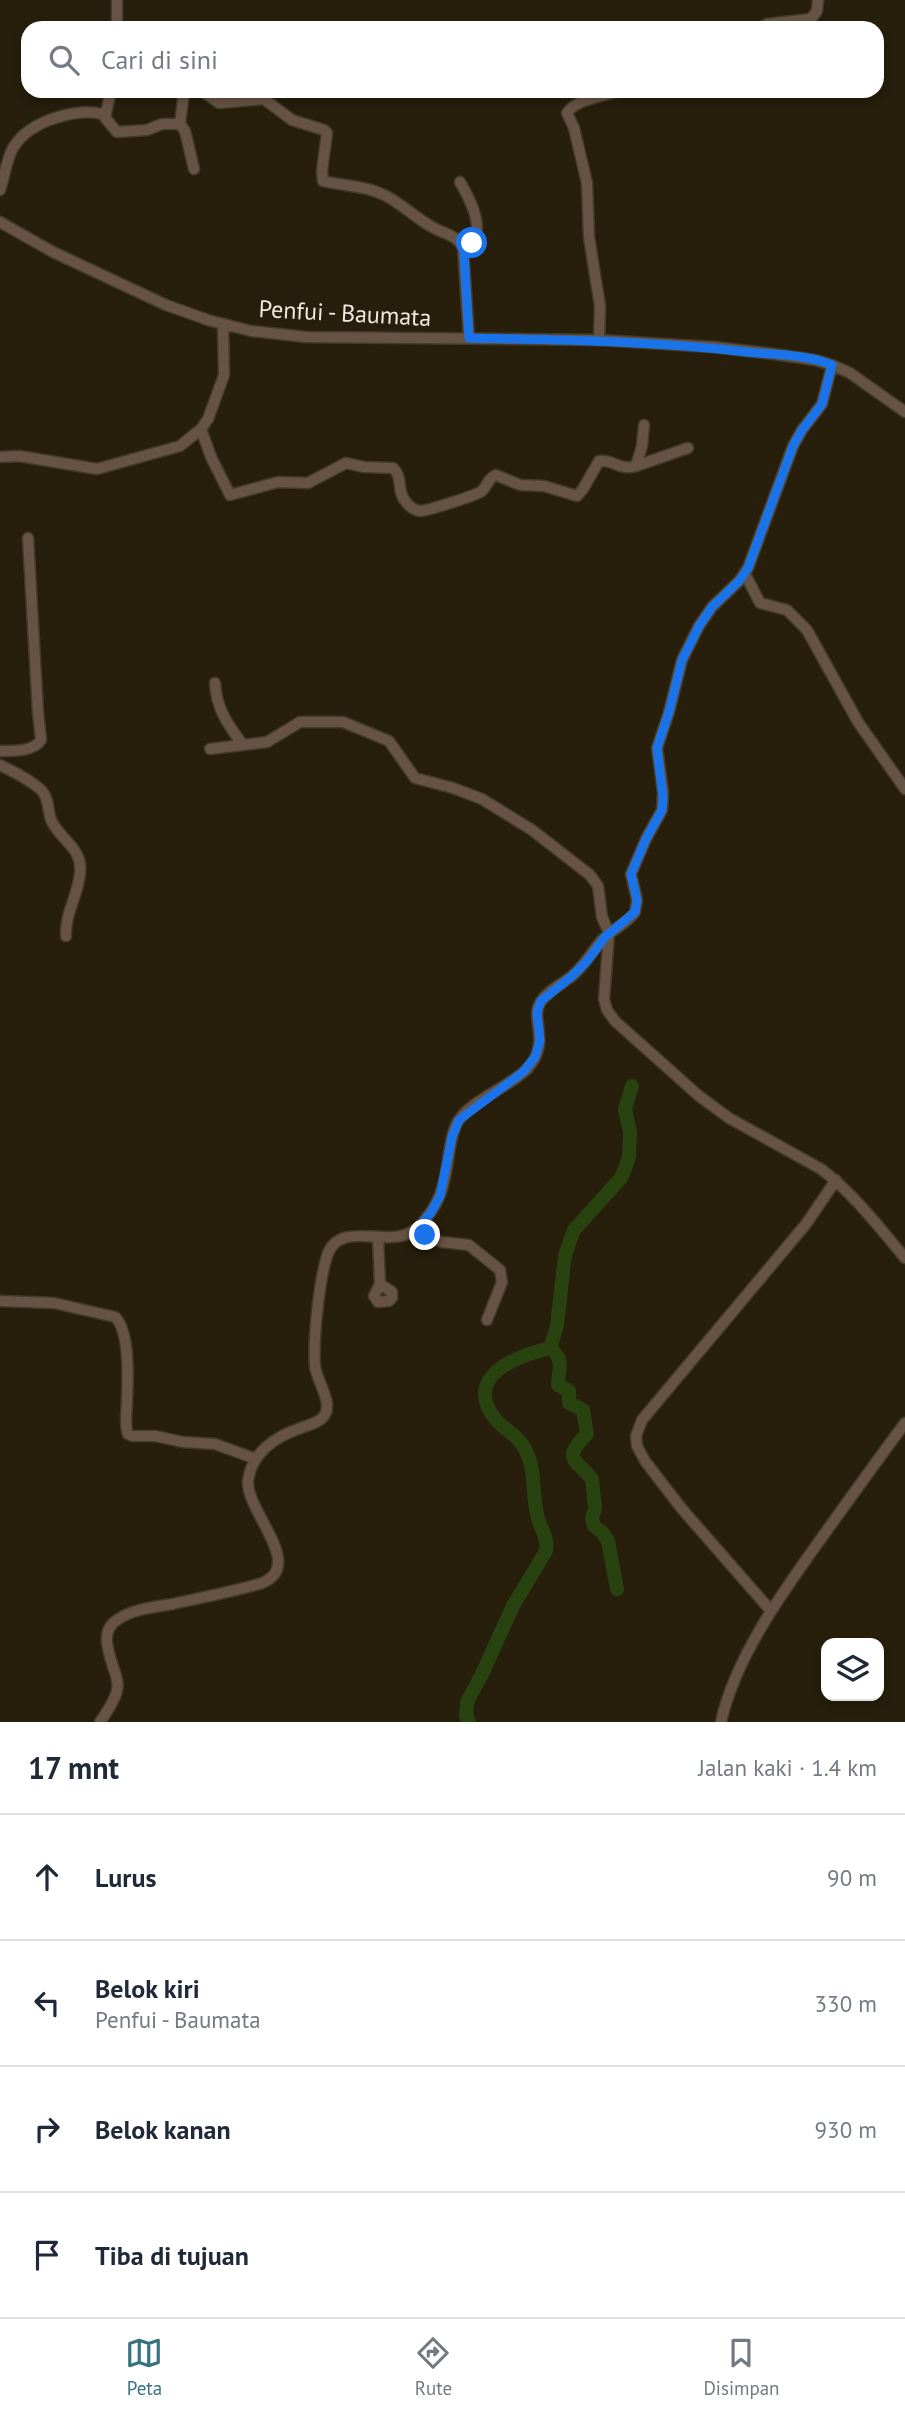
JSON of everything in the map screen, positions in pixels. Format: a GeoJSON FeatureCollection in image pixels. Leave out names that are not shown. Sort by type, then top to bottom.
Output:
{"type":"FeatureCollection","features":[{"type":"Feature","properties":{"kind":"street"},"geometry":{"type":"LineString","coordinates":[[117,0],[117,21]]}},
{"type":"Feature","properties":{"kind":"street"},"geometry":{"type":"LineString","coordinates":[[806,21],[817,11],[818,0]]}},
{"type":"Feature","properties":{"kind":"street"},"geometry":{"type":"LineString","coordinates":[[105,117],[109,98]]}},
{"type":"Feature","properties":{"kind":"street"},"geometry":{"type":"LineString","coordinates":[[183,98],[180,124],[185,131],[194,169]]}},
{"type":"Feature","properties":{"kind":"street"},"geometry":{"type":"LineString","coordinates":[[212,98],[219,103],[264,99],[292,120],[324,130],[327,133],[323,181],[383,194],[434,229],[451,234],[459,241],[464,253],[469,338]]}},
{"type":"Feature","properties":{"kind":"street"},"geometry":{"type":"LineString","coordinates":[[598,98],[575,106],[567,113],[575,128],[587,183],[589,237],[600,306],[598,340]]}},
{"type":"Feature","properties":{"kind":"street"},"geometry":{"type":"LineString","coordinates":[[0,190],[11,152],[23,135],[62,114],[77,111],[96,112],[105,117],[117,132],[147,130],[162,124],[180,124]]}},
{"type":"Feature","properties":{"kind":"street"},"geometry":{"type":"LineString","coordinates":[[460,182],[468,197],[476,228],[475,237],[464,253]]}},
{"type":"Feature","properties":{"kind":"street","name":"Penfui - Baumata"},"geometry":{"type":"LineString","coordinates":[[0,222],[53,252],[155,300],[223,324],[272,335],[598,340],[714,348],[815,360],[850,373],[905,412]]}},
{"type":"Feature","properties":{"kind":"street"},"geometry":{"type":"LineString","coordinates":[[0,457],[26,456],[97,469],[174,449],[201,429],[208,419],[224,374],[223,324]]}},
{"type":"Feature","properties":{"kind":"street"},"geometry":{"type":"LineString","coordinates":[[100,1722],[112,1703],[118,1686],[107,1641],[109,1627],[116,1620],[145,1609],[256,1585],[276,1573],[278,1553],[253,1503],[248,1489],[249,1478],[265,1447],[324,1416],[326,1402],[315,1364],[321,1286],[332,1244],[345,1237],[400,1236],[415,1230],[430,1214],[440,1196],[452,1137],[459,1120],[528,1067],[539,1046],[539,1005],[548,994],[579,970],[609,933],[637,909],[631,874],[662,810],[657,748],[682,660],[712,607],[745,574],[760,540],[793,446],[822,404],[832,365]]}},
{"type":"Feature","properties":{"kind":"street"},"geometry":{"type":"LineString","coordinates":[[636,466],[644,425]]}},
{"type":"Feature","properties":{"kind":"street"},"geometry":{"type":"LineString","coordinates":[[201,429],[226,490],[232,496],[278,482],[308,483],[340,465],[354,463],[364,467],[393,468],[400,475],[402,498],[412,508],[421,511],[480,493],[491,477],[496,475],[520,485],[544,486],[577,496],[599,461],[624,468],[688,448]]}},
{"type":"Feature","properties":{"kind":"street"},"geometry":{"type":"LineString","coordinates":[[0,751],[32,748],[40,744],[41,740],[28,538]]}},
{"type":"Feature","properties":{"kind":"street"},"geometry":{"type":"LineString","coordinates":[[745,574],[760,603],[787,610],[811,636],[858,722],[905,789]]}},
{"type":"Feature","properties":{"kind":"street"},"geometry":{"type":"LineString","coordinates":[[215,683],[220,712],[243,745]]}},
{"type":"Feature","properties":{"kind":"street"},"geometry":{"type":"LineString","coordinates":[[210,749],[273,740],[295,723],[303,721],[339,721],[386,739],[416,778],[482,799],[532,830],[590,875],[598,886],[602,917],[609,933],[604,999],[612,1017],[719,1111],[836,1180],[905,1258]]}},
{"type":"Feature","properties":{"kind":"street"},"geometry":{"type":"LineString","coordinates":[[0,765],[43,792],[48,800],[52,821],[79,856],[81,871],[78,889],[68,912],[66,936]]}},
{"type":"Feature","properties":{"kind":"street"},"geometry":{"type":"LineString","coordinates":[[771,1611],[663,1484],[640,1451],[636,1436],[642,1420],[806,1224],[836,1180]]}},
{"type":"Feature","properties":{"kind":"street"},"geometry":{"type":"LineString","coordinates":[[415,1230],[442,1242],[469,1245],[500,1270],[502,1282],[487,1320]]}},
{"type":"Feature","properties":{"kind":"street"},"geometry":{"type":"LineString","coordinates":[[378,1238],[380,1284]]}},
{"type":"Feature","properties":{"kind":"street"},"geometry":{"type":"LineString","coordinates":[[0,1301],[54,1303],[115,1317],[122,1326],[127,1358],[128,1434],[215,1444],[256,1460]]}},
{"type":"Feature","properties":{"kind":"street"},"geometry":{"type":"LineString","coordinates":[[721,1722],[732,1686],[771,1611],[862,1479],[905,1423]]}},
{"type":"Feature","properties":{"kind":"waterway"},"geometry":{"type":"LineString","coordinates":[[469,1722],[466,1716],[467,1702],[513,1606],[547,1546],[537,1514],[533,1474],[526,1451],[520,1441],[496,1420],[487,1405],[485,1391],[489,1380],[509,1363],[550,1348],[557,1326],[565,1255],[574,1230],[621,1178],[626,1166],[630,1132],[625,1109],[632,1086]]}},
{"type":"Feature","properties":{"kind":"waterway"},"geometry":{"type":"LineString","coordinates":[[550,1348],[560,1361],[558,1385],[569,1391],[569,1403],[583,1410],[587,1434],[573,1454],[577,1463],[592,1479],[595,1508],[592,1519],[594,1526],[608,1541],[617,1589]]}},
{"type":"Feature","properties":{"kind":"route"},"geometry":{"type":"LineString","coordinates":[[425,1235],[415,1230],[430,1214],[440,1196],[452,1137],[459,1120],[528,1067],[539,1046],[537,1012],[541,1001],[572,976],[601,941],[637,909],[631,874],[662,810],[657,748],[682,660],[712,607],[745,574],[793,446],[822,404],[832,365],[774,354],[714,348],[598,340],[469,338],[464,253],[472,243]]}}]}
